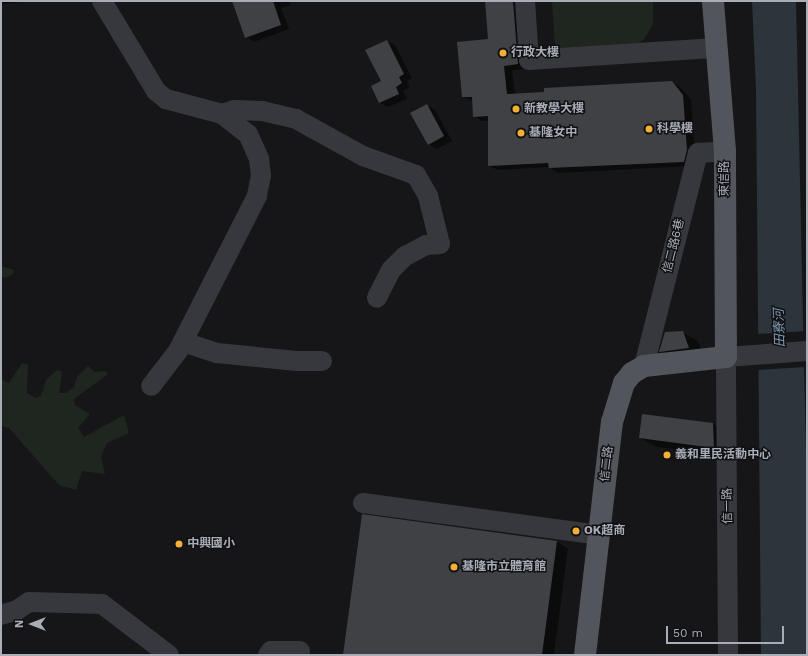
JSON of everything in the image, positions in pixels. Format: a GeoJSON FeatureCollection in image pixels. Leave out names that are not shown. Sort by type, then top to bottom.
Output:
{"type":"FeatureCollection","features":[{"type":"Feature","properties":{"kind":"main road","name":"東信路"},"geometry":{"type":"LineString","coordinates":[[713,1],[725,151],[726,357]]}},
{"type":"Feature","properties":{"kind":"main road"},"geometry":{"type":"LineString","coordinates":[[644,366],[726,357]]}},
{"type":"Feature","properties":{"kind":"main road","name":"信二路"},"geometry":{"type":"LineString","coordinates":[[585,655],[615,409],[624,383],[632,373],[644,366]]}},
{"type":"Feature","properties":{"kind":"street"},"geometry":{"type":"LineString","coordinates":[[102,1],[156,91],[166,99],[222,114],[239,126],[253,142],[259,159],[259,186],[257,196],[183,342],[151,386]]}},
{"type":"Feature","properties":{"kind":"street"},"geometry":{"type":"LineString","coordinates":[[525,1],[529,60],[716,48]]}},
{"type":"Feature","properties":{"kind":"street"},"geometry":{"type":"LineString","coordinates":[[222,114],[234,110],[262,110],[296,119],[363,156],[416,175],[428,196],[440,244],[426,245],[405,256],[391,270],[377,298]]}},
{"type":"Feature","properties":{"kind":"street","name":"信二路6巷"},"geometry":{"type":"LineString","coordinates":[[644,366],[698,153],[725,151]]}},
{"type":"Feature","properties":{"kind":"street"},"geometry":{"type":"LineString","coordinates":[[183,342],[216,353],[297,361],[322,361]]}},
{"type":"Feature","properties":{"kind":"street"},"geometry":{"type":"LineString","coordinates":[[726,357],[807,351]]}},
{"type":"Feature","properties":{"kind":"street","name":"信一路"},"geometry":{"type":"LineString","coordinates":[[726,357],[728,655]]}},
{"type":"Feature","properties":{"kind":"street"},"geometry":{"type":"LineString","coordinates":[[363,503],[599,535]]}},
{"type":"Feature","properties":{"kind":"street"},"geometry":{"type":"LineString","coordinates":[[1,615],[17,610],[29,602],[102,604],[169,655]]}},
{"type":"Feature","properties":{"kind":"street"},"geometry":{"type":"LineString","coordinates":[[268,655],[271,651],[300,651]]}},
{"type":"Feature","properties":{"kind":"shaded area"},"geometry":{"type":"Polygon","coordinates":[[[552,1],[653,1],[653,24],[645,38],[633,49],[556,62],[552,1]]]}},
{"type":"Feature","properties":{"kind":"shaded area"},"geometry":{"type":"Polygon","coordinates":[[[1,266],[14,270],[13,274],[6,278],[1,277],[1,266]]]}},
{"type":"Feature","properties":{"kind":"shaded area"},"geometry":{"type":"Polygon","coordinates":[[[22,363],[28,364],[27,393],[36,398],[41,396],[46,380],[57,370],[62,372],[59,393],[66,393],[74,387],[77,377],[88,366],[95,372],[105,371],[108,374],[74,399],[75,405],[90,414],[78,428],[84,437],[124,415],[129,433],[107,443],[101,457],[105,474],[82,471],[76,490],[59,485],[9,428],[1,426],[1,380],[9,383],[22,363]]]}},
{"type":"Feature","properties":{"kind":"water","name":"田寮河"},"geometry":{"type":"Polygon","coordinates":[[[752,1],[796,1],[807,499],[807,655],[761,655],[756,90],[752,1]]]}},
{"type":"Feature","properties":{"kind":"pier"},"geometry":{"type":"Polygon","coordinates":[[[805,331],[805,367],[757,370],[757,334],[805,331]]]}},
{"type":"Feature","properties":{"kind":"building"},"geometry":{"type":"Polygon","coordinates":[[[232,1],[273,1],[281,25],[245,38],[232,1]]]}},
{"type":"Feature","properties":{"kind":"building"},"geometry":{"type":"Polygon","coordinates":[[[485,1],[513,1],[518,64],[504,66],[507,94],[544,92],[544,88],[672,81],[683,95],[687,150],[684,162],[549,168],[548,163],[488,166],[488,116],[473,117],[472,97],[462,97],[457,42],[488,39],[485,1]]]}},
{"type":"Feature","properties":{"kind":"building"},"geometry":{"type":"Polygon","coordinates":[[[387,40],[404,74],[399,77],[402,83],[396,87],[399,94],[379,103],[371,86],[381,81],[365,50],[387,40]]]}},
{"type":"Feature","properties":{"kind":"building"},"geometry":{"type":"Polygon","coordinates":[[[427,104],[444,136],[428,145],[410,113],[427,104]]]}},
{"type":"Feature","properties":{"kind":"building"},"geometry":{"type":"Polygon","coordinates":[[[683,331],[689,348],[659,352],[665,332],[683,331]]]}},
{"type":"Feature","properties":{"kind":"building"},"geometry":{"type":"Polygon","coordinates":[[[642,414],[713,423],[714,448],[639,438],[642,414]]]}},
{"type":"Feature","properties":{"kind":"building","name":"基隆市立體育館"},"geometry":{"type":"Polygon","coordinates":[[[362,514],[557,541],[542,655],[343,655],[362,514]]]}},
{"type":"Feature","properties":{"kind":"place","name":"行政大樓"},"geometry":{"type":"Point","coordinates":[503,53]}},
{"type":"Feature","properties":{"kind":"place","name":"新教學大樓"},"geometry":{"type":"Point","coordinates":[516,109]}},
{"type":"Feature","properties":{"kind":"place","name":"科學樓"},"geometry":{"type":"Point","coordinates":[649,129]}},
{"type":"Feature","properties":{"kind":"place","name":"基隆女中"},"geometry":{"type":"Point","coordinates":[521,133]}},
{"type":"Feature","properties":{"kind":"place","name":"義和里民活動中心"},"geometry":{"type":"Point","coordinates":[667,455]}},
{"type":"Feature","properties":{"kind":"place","name":"OK超商"},"geometry":{"type":"Point","coordinates":[576,531]}},
{"type":"Feature","properties":{"kind":"place","name":"中興國小"},"geometry":{"type":"Point","coordinates":[179,544]}},
{"type":"Feature","properties":{"kind":"place","name":"基隆市立體育館"},"geometry":{"type":"Point","coordinates":[454,567]}}]}
